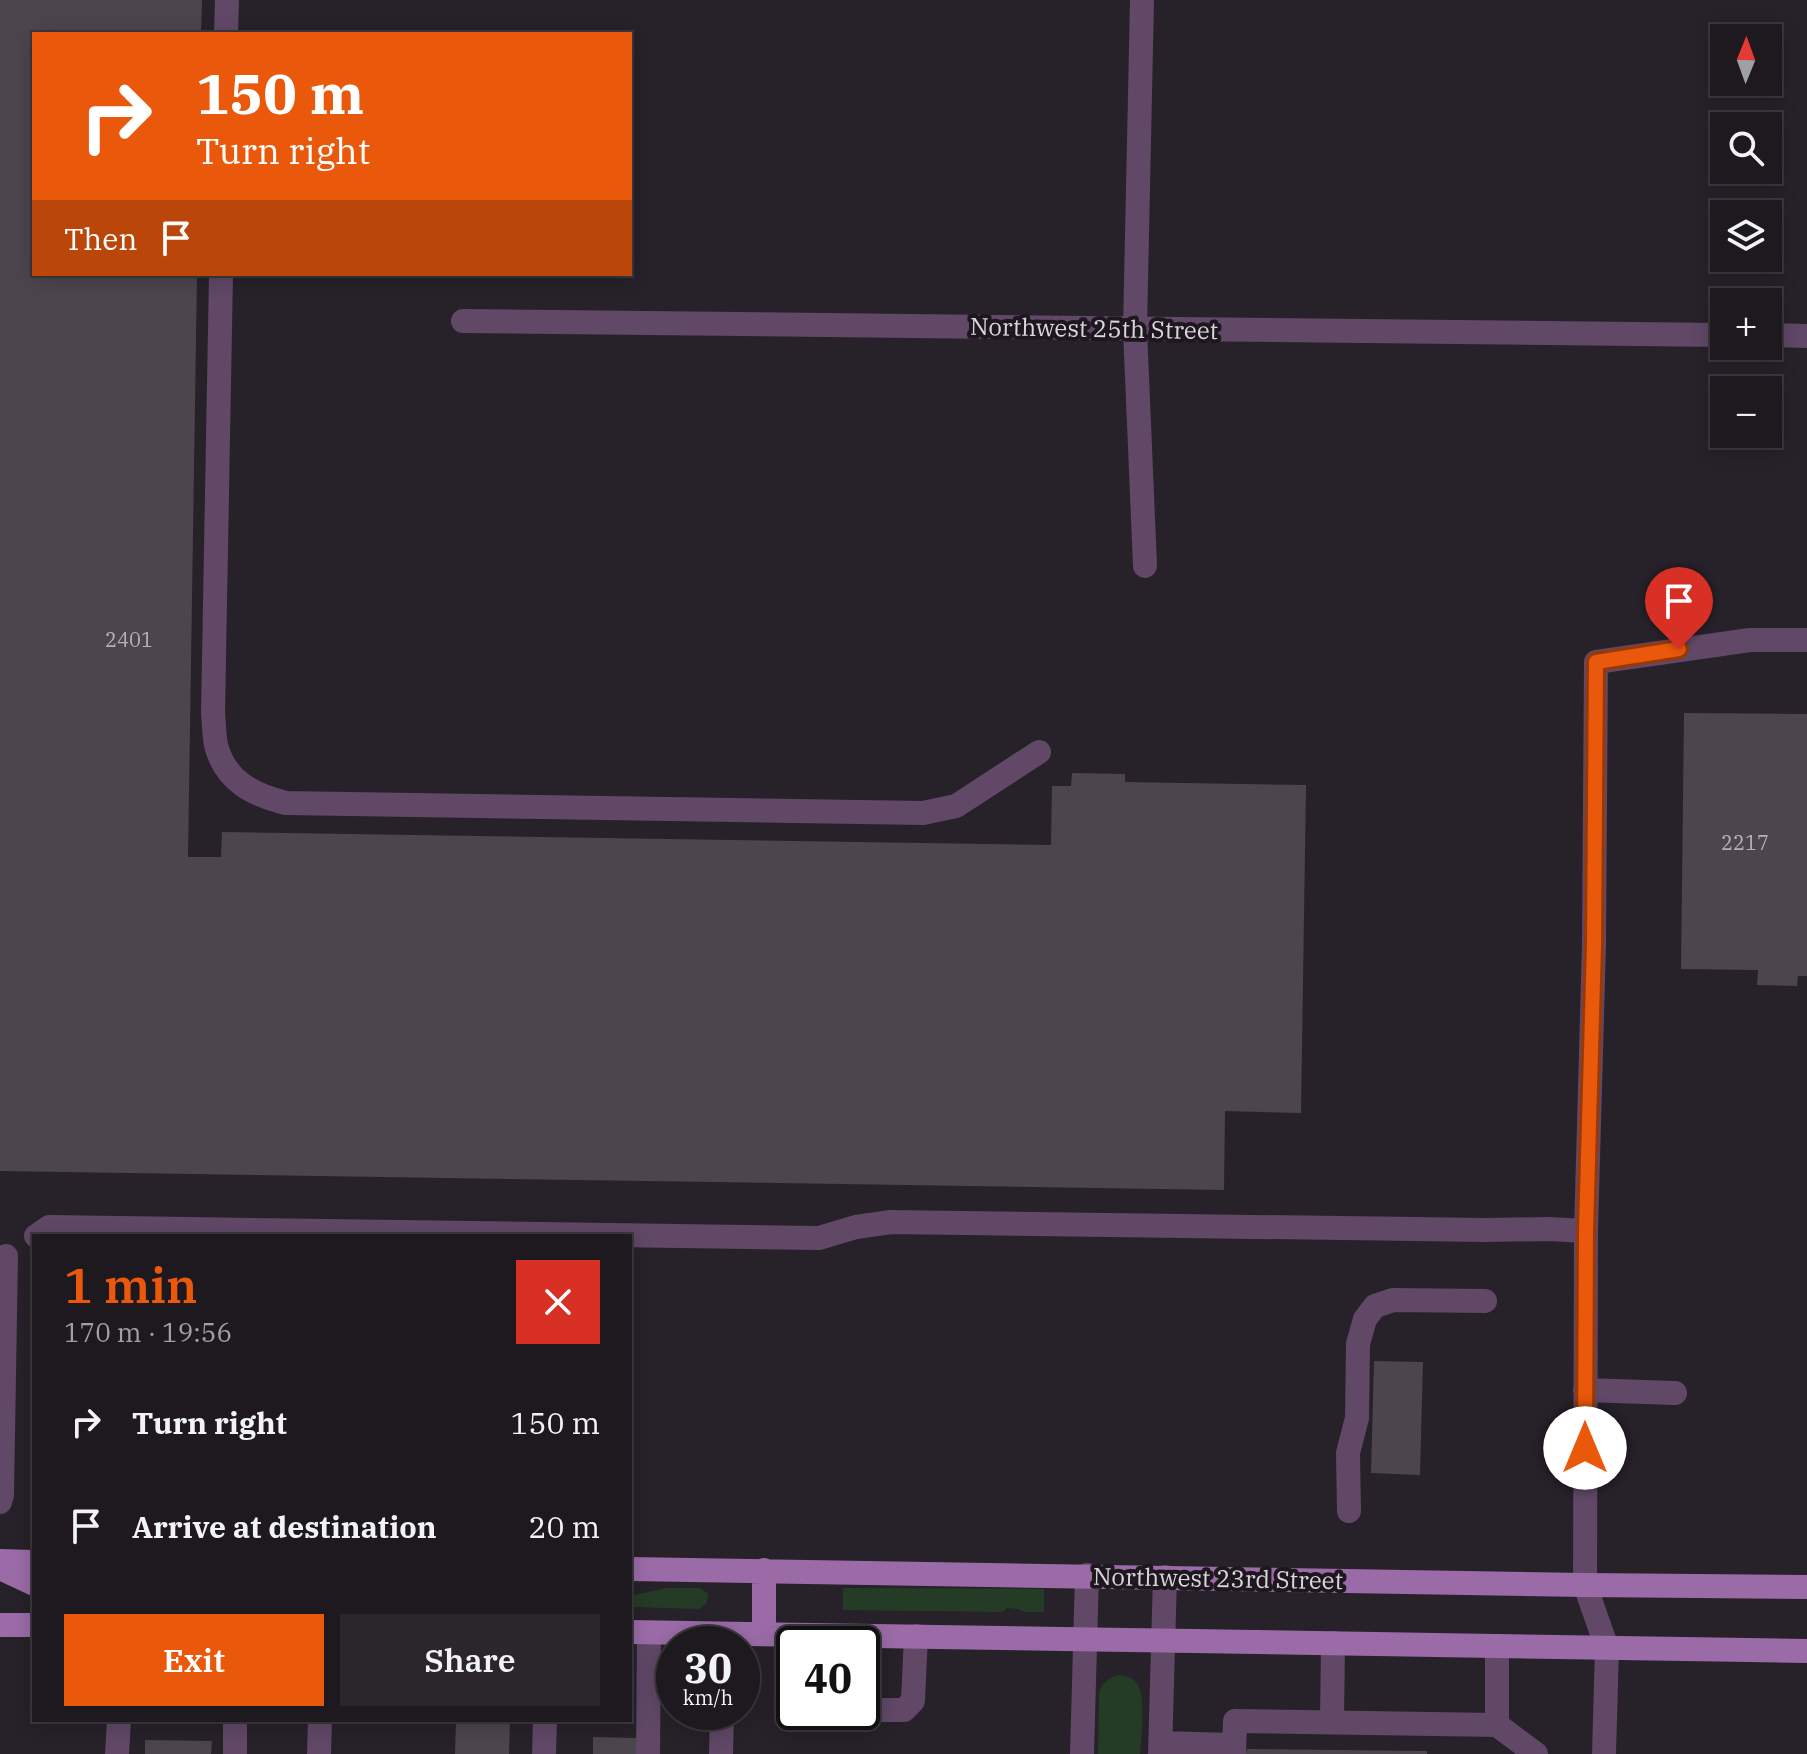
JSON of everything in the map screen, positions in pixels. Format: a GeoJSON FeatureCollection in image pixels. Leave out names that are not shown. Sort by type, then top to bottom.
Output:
{"type":"FeatureCollection","features":[{"type":"Feature","properties":{"kind":"main road"},"geometry":{"type":"LineString","coordinates":[[0,1561],[32,1562]]}},
{"type":"Feature","properties":{"kind":"main road"},"geometry":{"type":"LineString","coordinates":[[0,1568],[32,1583]]}},
{"type":"Feature","properties":{"kind":"main road","name":"Northwest 23rd Street"},"geometry":{"type":"LineString","coordinates":[[632,1569],[1807,1587]]}},
{"type":"Feature","properties":{"kind":"main road"},"geometry":{"type":"LineString","coordinates":[[764,1570],[764,1634]]}},
{"type":"Feature","properties":{"kind":"main road"},"geometry":{"type":"LineString","coordinates":[[0,1625],[32,1625]]}},
{"type":"Feature","properties":{"kind":"main road"},"geometry":{"type":"LineString","coordinates":[[760,1634],[776,1636]]}},
{"type":"Feature","properties":{"kind":"main road"},"geometry":{"type":"LineString","coordinates":[[880,1637],[1807,1651]]}},
{"type":"Feature","properties":{"kind":"street"},"geometry":{"type":"LineString","coordinates":[[226,32],[227,0]]}},
{"type":"Feature","properties":{"kind":"street"},"geometry":{"type":"LineString","coordinates":[[1142,0],[1135,329],[1145,566]]}},
{"type":"Feature","properties":{"kind":"street"},"geometry":{"type":"LineString","coordinates":[[221,276],[213,713],[216,745],[226,767],[241,785],[262,797],[286,803],[923,813],[956,806],[1039,752]]}},
{"type":"Feature","properties":{"kind":"street","name":"Northwest 25th Street"},"geometry":{"type":"LineString","coordinates":[[463,321],[1710,335]]}},
{"type":"Feature","properties":{"kind":"street"},"geometry":{"type":"LineString","coordinates":[[1782,335],[1807,336]]}},
{"type":"Feature","properties":{"kind":"street"},"geometry":{"type":"LineString","coordinates":[[1604,1754],[1607,1648],[1585,1585],[1586,1231],[1594,944],[1596,662],[1750,640],[1807,640]]}},
{"type":"Feature","properties":{"kind":"street"},"geometry":{"type":"LineString","coordinates":[[632,1235],[819,1238],[856,1227],[891,1222],[1586,1231]]}},
{"type":"Feature","properties":{"kind":"street"},"geometry":{"type":"LineString","coordinates":[[39,1234],[49,1227],[539,1234]]}},
{"type":"Feature","properties":{"kind":"street"},"geometry":{"type":"LineString","coordinates":[[0,1502],[3,1256],[32,1239]]}},
{"type":"Feature","properties":{"kind":"street"},"geometry":{"type":"LineString","coordinates":[[1349,1511],[1348,1453],[1357,1418],[1358,1344],[1365,1319],[1375,1306],[1393,1300],[1485,1301]]}},
{"type":"Feature","properties":{"kind":"street"},"geometry":{"type":"LineString","coordinates":[[1585,1390],[1675,1393]]}},
{"type":"Feature","properties":{"kind":"street"},"geometry":{"type":"LineString","coordinates":[[1082,1754],[1087,1575]]}},
{"type":"Feature","properties":{"kind":"street"},"geometry":{"type":"LineString","coordinates":[[1165,1577],[1160,1749],[1234,1749],[1235,1721],[1332,1722],[1497,1725],[1536,1754]]}},
{"type":"Feature","properties":{"kind":"street"},"geometry":{"type":"LineString","coordinates":[[640,1632],[648,1754]]}},
{"type":"Feature","properties":{"kind":"street"},"geometry":{"type":"LineString","coordinates":[[880,1710],[904,1710],[913,1701],[916,1636]]}},
{"type":"Feature","properties":{"kind":"street"},"geometry":{"type":"LineString","coordinates":[[1332,1722],[1333,1643]]}},
{"type":"Feature","properties":{"kind":"street"},"geometry":{"type":"LineString","coordinates":[[1497,1646],[1497,1725]]}},
{"type":"Feature","properties":{"kind":"street"},"geometry":{"type":"LineString","coordinates":[[117,1754],[119,1722]]}},
{"type":"Feature","properties":{"kind":"street"},"geometry":{"type":"LineString","coordinates":[[235,1722],[235,1754]]}},
{"type":"Feature","properties":{"kind":"street"},"geometry":{"type":"LineString","coordinates":[[319,1754],[320,1722]]}},
{"type":"Feature","properties":{"kind":"street"},"geometry":{"type":"LineString","coordinates":[[544,1754],[545,1722]]}},
{"type":"Feature","properties":{"kind":"street"},"geometry":{"type":"LineString","coordinates":[[721,1754],[722,1730]]}},
{"type":"Feature","properties":{"kind":"green space"},"geometry":{"type":"Polygon","coordinates":[[[667,1588],[700,1588],[708,1594],[707,1603],[699,1609],[632,1607],[632,1596],[667,1588]]]}},
{"type":"Feature","properties":{"kind":"green space"},"geometry":{"type":"Polygon","coordinates":[[[843,1588],[1044,1589],[1044,1612],[1007,1608],[1003,1612],[843,1610],[843,1588]]]}},
{"type":"Feature","properties":{"kind":"green space"},"geometry":{"type":"Polygon","coordinates":[[[1118,1675],[1132,1679],[1139,1688],[1142,1716],[1140,1754],[1098,1754],[1099,1693],[1106,1681],[1118,1675]]]}},
{"type":"Feature","properties":{"kind":"building"},"geometry":{"type":"Polygon","coordinates":[[[0,0],[202,0],[201,32],[32,32],[32,276],[197,276],[188,857],[221,857],[222,832],[1051,845],[1052,786],[1071,786],[1072,773],[1125,774],[1125,782],[1306,785],[1301,1113],[1225,1111],[1224,1190],[0,1171],[0,0]]]}},
{"type":"Feature","properties":{"kind":"building"},"geometry":{"type":"Polygon","coordinates":[[[1684,713],[1807,714],[1807,976],[1798,976],[1797,986],[1757,985],[1758,970],[1681,969],[1684,713]]]}},
{"type":"Feature","properties":{"kind":"building"},"geometry":{"type":"Polygon","coordinates":[[[1374,1361],[1423,1362],[1420,1475],[1371,1473],[1374,1361]]]}},
{"type":"Feature","properties":{"kind":"building"},"geometry":{"type":"Polygon","coordinates":[[[456,1722],[510,1722],[509,1754],[455,1754],[456,1722]]]}},
{"type":"Feature","properties":{"kind":"building"},"geometry":{"type":"Polygon","coordinates":[[[593,1737],[637,1738],[637,1754],[593,1754],[593,1737]]]}},
{"type":"Feature","properties":{"kind":"building"},"geometry":{"type":"Polygon","coordinates":[[[145,1740],[212,1741],[211,1754],[145,1754],[145,1740]]]}},
{"type":"Feature","properties":{"kind":"building"},"geometry":{"type":"Polygon","coordinates":[[[1247,1749],[1427,1751],[1427,1754],[1246,1754],[1247,1749]]]}},
{"type":"Feature","properties":{"kind":"route"},"geometry":{"type":"LineString","coordinates":[[1585,1448],[1596,662],[1679,649]]}}]}
